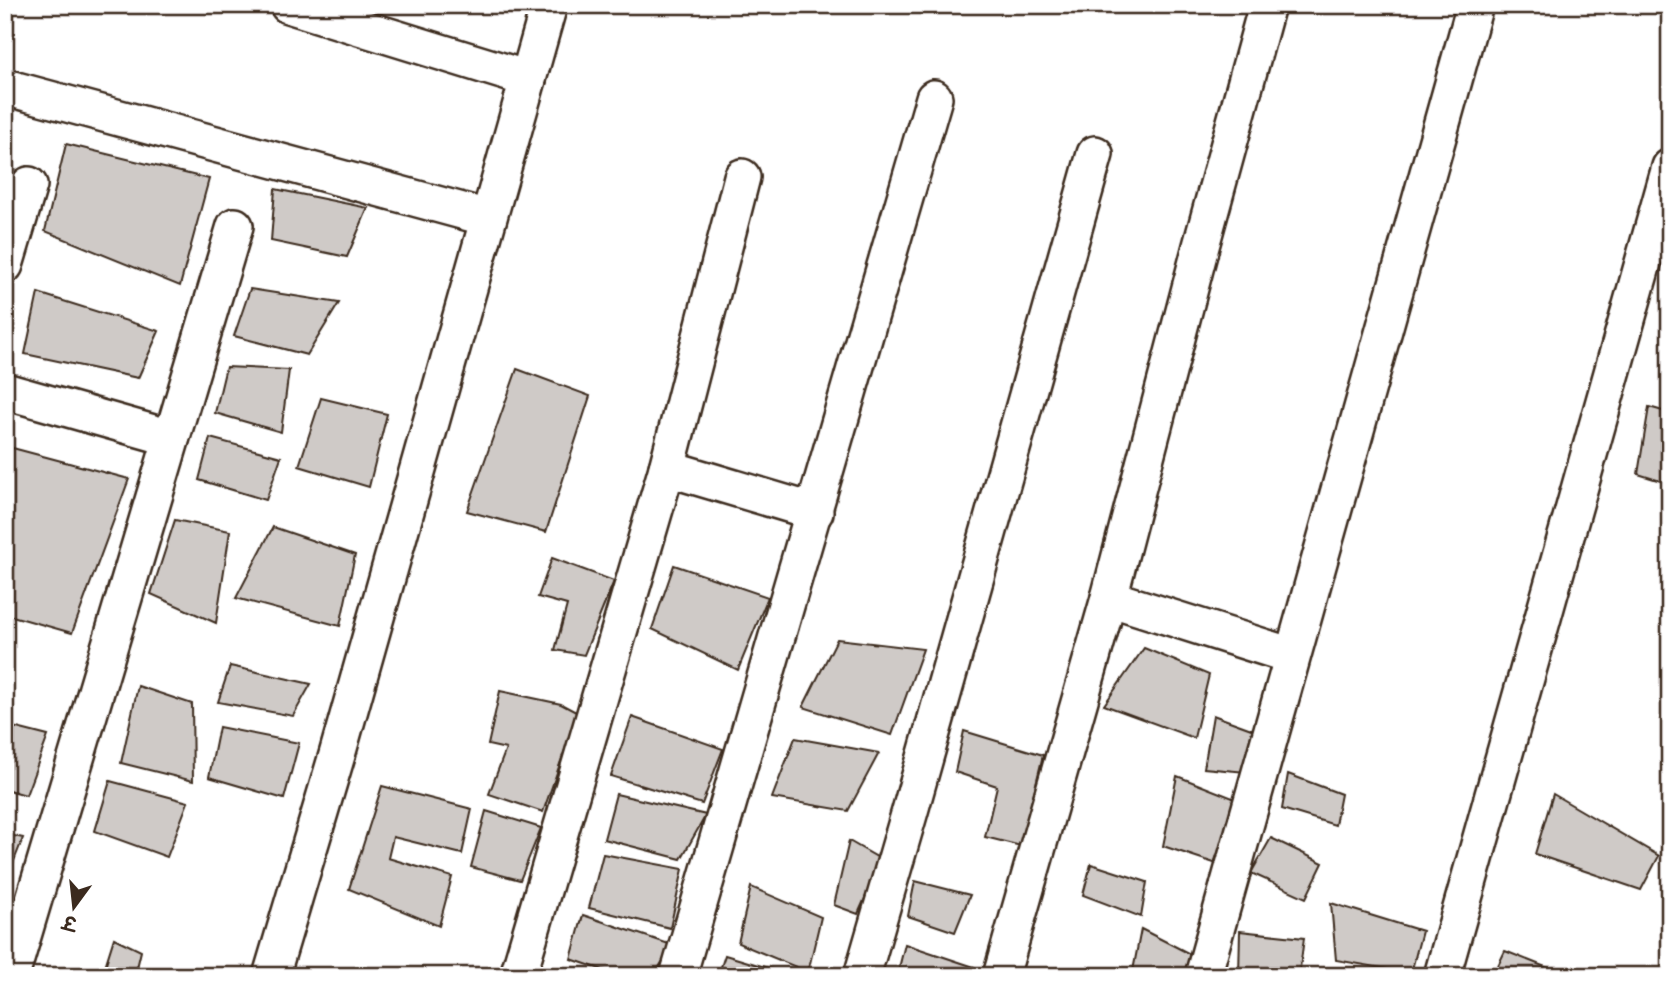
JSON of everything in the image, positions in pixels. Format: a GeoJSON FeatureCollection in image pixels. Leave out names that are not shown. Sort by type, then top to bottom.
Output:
{"type":"FeatureCollection","features":[{"type":"Feature","properties":{"kind":"street"},"geometry":{"type":"LineString","coordinates":[[288,5],[528,79]]}},
{"type":"Feature","properties":{"kind":"street"},"geometry":{"type":"LineString","coordinates":[[271,976],[337,755],[549,5]]}},
{"type":"Feature","properties":{"kind":"street"},"geometry":{"type":"LineString","coordinates":[[1001,976],[1109,597],[1267,5]]}},
{"type":"Feature","properties":{"kind":"street"},"geometry":{"type":"LineString","coordinates":[[1202,976],[1475,5]]}},
{"type":"Feature","properties":{"kind":"street"},"geometry":{"type":"LineString","coordinates":[[5,87],[488,218]]}},
{"type":"Feature","properties":{"kind":"street"},"geometry":{"type":"LineString","coordinates":[[678,976],[934,98]]}},
{"type":"Feature","properties":{"kind":"street"},"geometry":{"type":"LineString","coordinates":[[862,976],[1095,154]]}},
{"type":"Feature","properties":{"kind":"street"},"geometry":{"type":"LineString","coordinates":[[1442,976],[1658,257],[1670,167]]}},
{"type":"Feature","properties":{"kind":"street"},"geometry":{"type":"LineString","coordinates":[[518,976],[667,468],[743,177]]}},
{"type":"Feature","properties":{"kind":"street"},"geometry":{"type":"LineString","coordinates":[[5,265],[29,185]]}},
{"type":"Feature","properties":{"kind":"street"},"geometry":{"type":"LineString","coordinates":[[12,976],[235,226]]}},
{"type":"Feature","properties":{"kind":"street"},"geometry":{"type":"LineString","coordinates":[[5,391],[171,438]]}},
{"type":"Feature","properties":{"kind":"street"},"geometry":{"type":"LineString","coordinates":[[667,468],[815,512]]}},
{"type":"Feature","properties":{"kind":"street"},"geometry":{"type":"LineString","coordinates":[[1109,597],[1292,656]]}},
{"type":"Feature","properties":{"kind":"building"},"geometry":{"type":"Polygon","coordinates":[[[66,144],[209,179],[180,286],[45,231],[66,144]]]}},
{"type":"Feature","properties":{"kind":"building"},"geometry":{"type":"Polygon","coordinates":[[[275,189],[368,208],[347,257],[271,241],[275,189]]]}},
{"type":"Feature","properties":{"kind":"building"},"geometry":{"type":"Polygon","coordinates":[[[250,289],[339,303],[307,355],[234,336],[250,289]]]}},
{"type":"Feature","properties":{"kind":"building"},"geometry":{"type":"Polygon","coordinates":[[[38,293],[159,331],[138,378],[25,354],[38,293]]]}},
{"type":"Feature","properties":{"kind":"building"},"geometry":{"type":"Polygon","coordinates":[[[226,367],[289,370],[281,432],[215,413],[226,367]]]}},
{"type":"Feature","properties":{"kind":"building"},"geometry":{"type":"Polygon","coordinates":[[[517,369],[590,396],[546,532],[467,511],[517,369]]]}},
{"type":"Feature","properties":{"kind":"building"},"geometry":{"type":"Polygon","coordinates":[[[321,398],[387,414],[369,487],[299,466],[321,398]]]}},
{"type":"Feature","properties":{"kind":"building"},"geometry":{"type":"Polygon","coordinates":[[[1649,407],[1670,413],[1670,484],[1638,474],[1649,407]]]}},
{"type":"Feature","properties":{"kind":"building"},"geometry":{"type":"Polygon","coordinates":[[[210,438],[281,457],[266,500],[199,480],[210,438]]]}},
{"type":"Feature","properties":{"kind":"building"},"geometry":{"type":"Polygon","coordinates":[[[5,446],[129,479],[72,633],[5,614],[5,446]]]}},
{"type":"Feature","properties":{"kind":"building"},"geometry":{"type":"Polygon","coordinates":[[[175,520],[230,531],[216,623],[151,594],[175,520]]]}},
{"type":"Feature","properties":{"kind":"building"},"geometry":{"type":"Polygon","coordinates":[[[273,527],[355,555],[340,626],[236,598],[273,527]]]}},
{"type":"Feature","properties":{"kind":"building"},"geometry":{"type":"Polygon","coordinates":[[[552,558],[614,581],[584,655],[555,650],[567,605],[538,597],[552,558]]]}},
{"type":"Feature","properties":{"kind":"building"},"geometry":{"type":"Polygon","coordinates":[[[674,565],[768,597],[738,670],[652,629],[674,565]]]}},
{"type":"Feature","properties":{"kind":"building"},"geometry":{"type":"Polygon","coordinates":[[[837,639],[923,649],[892,735],[803,707],[837,639]]]}},
{"type":"Feature","properties":{"kind":"building"},"geometry":{"type":"Polygon","coordinates":[[[1144,648],[1209,675],[1194,738],[1104,705],[1144,648]]]}},
{"type":"Feature","properties":{"kind":"building"},"geometry":{"type":"Polygon","coordinates":[[[230,666],[311,684],[293,716],[218,702],[230,666]]]}},
{"type":"Feature","properties":{"kind":"building"},"geometry":{"type":"Polygon","coordinates":[[[138,686],[192,704],[193,781],[121,763],[138,686]]]}},
{"type":"Feature","properties":{"kind":"building"},"geometry":{"type":"Polygon","coordinates":[[[500,691],[561,704],[578,713],[543,812],[489,794],[506,749],[488,745],[500,691]]]}},
{"type":"Feature","properties":{"kind":"building"},"geometry":{"type":"Polygon","coordinates":[[[1213,715],[1254,730],[1246,772],[1204,768],[1213,715]]]}},
{"type":"Feature","properties":{"kind":"building"},"geometry":{"type":"Polygon","coordinates":[[[632,717],[723,749],[702,804],[611,776],[632,717]]]}},
{"type":"Feature","properties":{"kind":"building"},"geometry":{"type":"Polygon","coordinates":[[[5,725],[48,736],[26,795],[5,789],[5,725]]]}},
{"type":"Feature","properties":{"kind":"building"},"geometry":{"type":"Polygon","coordinates":[[[219,727],[299,743],[284,799],[209,777],[219,727]]]}},
{"type":"Feature","properties":{"kind":"building"},"geometry":{"type":"Polygon","coordinates":[[[964,731],[1043,755],[1021,846],[985,837],[997,786],[955,772],[964,731]]]}},
{"type":"Feature","properties":{"kind":"building"},"geometry":{"type":"Polygon","coordinates":[[[795,738],[879,753],[848,811],[772,798],[795,738]]]}},
{"type":"Feature","properties":{"kind":"building"},"geometry":{"type":"Polygon","coordinates":[[[1288,774],[1341,794],[1335,825],[1282,809],[1288,774]]]}},
{"type":"Feature","properties":{"kind":"building"},"geometry":{"type":"Polygon","coordinates":[[[1177,776],[1238,800],[1214,863],[1163,846],[1177,776]]]}},
{"type":"Feature","properties":{"kind":"building"},"geometry":{"type":"Polygon","coordinates":[[[110,781],[188,802],[167,857],[95,831],[110,781]]]}},
{"type":"Feature","properties":{"kind":"building"},"geometry":{"type":"Polygon","coordinates":[[[382,786],[472,809],[462,854],[393,837],[388,858],[452,877],[439,926],[349,889],[382,786]]]}},
{"type":"Feature","properties":{"kind":"building"},"geometry":{"type":"Polygon","coordinates":[[[616,794],[706,815],[681,859],[604,839],[616,794]]]}},
{"type":"Feature","properties":{"kind":"building"},"geometry":{"type":"Polygon","coordinates":[[[1553,794],[1659,856],[1641,890],[1535,854],[1553,794]]]}},
{"type":"Feature","properties":{"kind":"building"},"geometry":{"type":"Polygon","coordinates":[[[486,811],[541,828],[520,880],[471,867],[486,811]]]}},
{"type":"Feature","properties":{"kind":"building"},"geometry":{"type":"Polygon","coordinates":[[[5,834],[23,838],[8,876],[5,875],[5,834]]]}},
{"type":"Feature","properties":{"kind":"building"},"geometry":{"type":"Polygon","coordinates":[[[1271,838],[1323,863],[1306,898],[1251,873],[1271,838]]]}},
{"type":"Feature","properties":{"kind":"building"},"geometry":{"type":"Polygon","coordinates":[[[849,841],[882,860],[858,914],[834,905],[849,841]]]}},
{"type":"Feature","properties":{"kind":"building"},"geometry":{"type":"Polygon","coordinates":[[[603,854],[683,869],[670,928],[589,908],[603,854]]]}},
{"type":"Feature","properties":{"kind":"building"},"geometry":{"type":"Polygon","coordinates":[[[1091,864],[1147,882],[1141,917],[1083,895],[1091,864]]]}},
{"type":"Feature","properties":{"kind":"building"},"geometry":{"type":"Polygon","coordinates":[[[915,881],[970,895],[955,932],[908,916],[915,881]]]}},
{"type":"Feature","properties":{"kind":"building"},"geometry":{"type":"Polygon","coordinates":[[[751,887],[821,917],[808,972],[738,943],[751,887]]]}},
{"type":"Feature","properties":{"kind":"building"},"geometry":{"type":"Polygon","coordinates":[[[1331,903],[1422,931],[1411,973],[1336,960],[1331,903]]]}},
{"type":"Feature","properties":{"kind":"building"},"geometry":{"type":"Polygon","coordinates":[[[583,915],[672,945],[654,976],[621,976],[571,959],[583,915]]]}},
{"type":"Feature","properties":{"kind":"building"},"geometry":{"type":"Polygon","coordinates":[[[1141,929],[1192,955],[1181,976],[1132,976],[1141,929]]]}},
{"type":"Feature","properties":{"kind":"building"},"geometry":{"type":"Polygon","coordinates":[[[1240,931],[1304,938],[1299,976],[1239,976],[1240,931]]]}},
{"type":"Feature","properties":{"kind":"building"},"geometry":{"type":"Polygon","coordinates":[[[114,938],[141,951],[135,976],[102,976],[114,938]]]}},
{"type":"Feature","properties":{"kind":"building"},"geometry":{"type":"Polygon","coordinates":[[[905,944],[974,967],[972,976],[897,976],[905,944]]]}},
{"type":"Feature","properties":{"kind":"building"},"geometry":{"type":"Polygon","coordinates":[[[1505,951],[1568,976],[1493,976],[1505,951]]]}},
{"type":"Feature","properties":{"kind":"building"},"geometry":{"type":"Polygon","coordinates":[[[725,955],[795,976],[718,976],[725,955]]]}}]}
